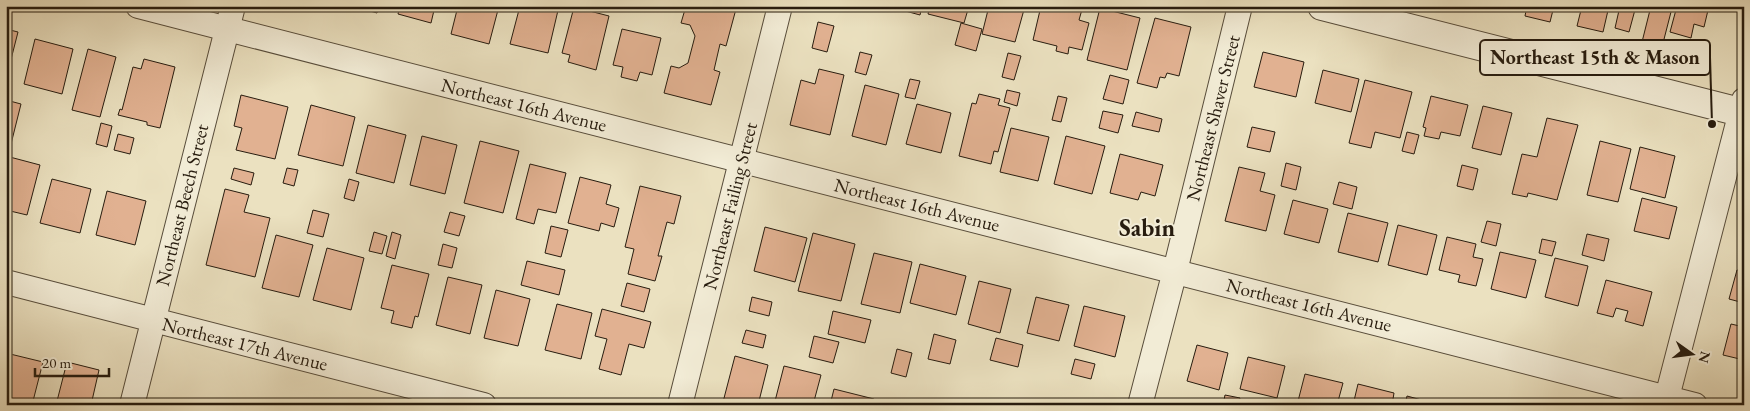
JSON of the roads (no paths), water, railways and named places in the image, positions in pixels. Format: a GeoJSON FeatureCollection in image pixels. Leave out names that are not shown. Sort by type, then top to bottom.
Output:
{"type":"FeatureCollection","features":[{"type":"Feature","properties":{"kind":"street","name":"Northeast 16th Avenue"},"geometry":{"type":"LineString","coordinates":[[138,6],[1175,271],[1666,401],[1695,405]]}},
{"type":"Feature","properties":{"kind":"street","name":"Northeast Beech Street"},"geometry":{"type":"LineString","coordinates":[[132,405],[233,6]]}},
{"type":"Feature","properties":{"kind":"street","name":"Northeast Failing Street"},"geometry":{"type":"LineString","coordinates":[[680,405],[780,6]]}},
{"type":"Feature","properties":{"kind":"street","name":"Northeast Shaver Street"},"geometry":{"type":"LineString","coordinates":[[1140,405],[1240,6]]}},
{"type":"Feature","properties":{"kind":"street"},"geometry":{"type":"LineString","coordinates":[[1322,6],[1743,109],[1666,401]]}},
{"type":"Feature","properties":{"kind":"street","name":"Northeast 17th Avenue"},"geometry":{"type":"LineString","coordinates":[[6,282],[484,405]]}},
{"type":"Feature","properties":{"kind":"place","name":"Northeast 15th & Mason"},"geometry":{"type":"Point","coordinates":[1712,124]}},
{"type":"Feature","properties":{"kind":"district","name":"Sabin"},"geometry":{"type":"Point","coordinates":[1147,227]}}]}
